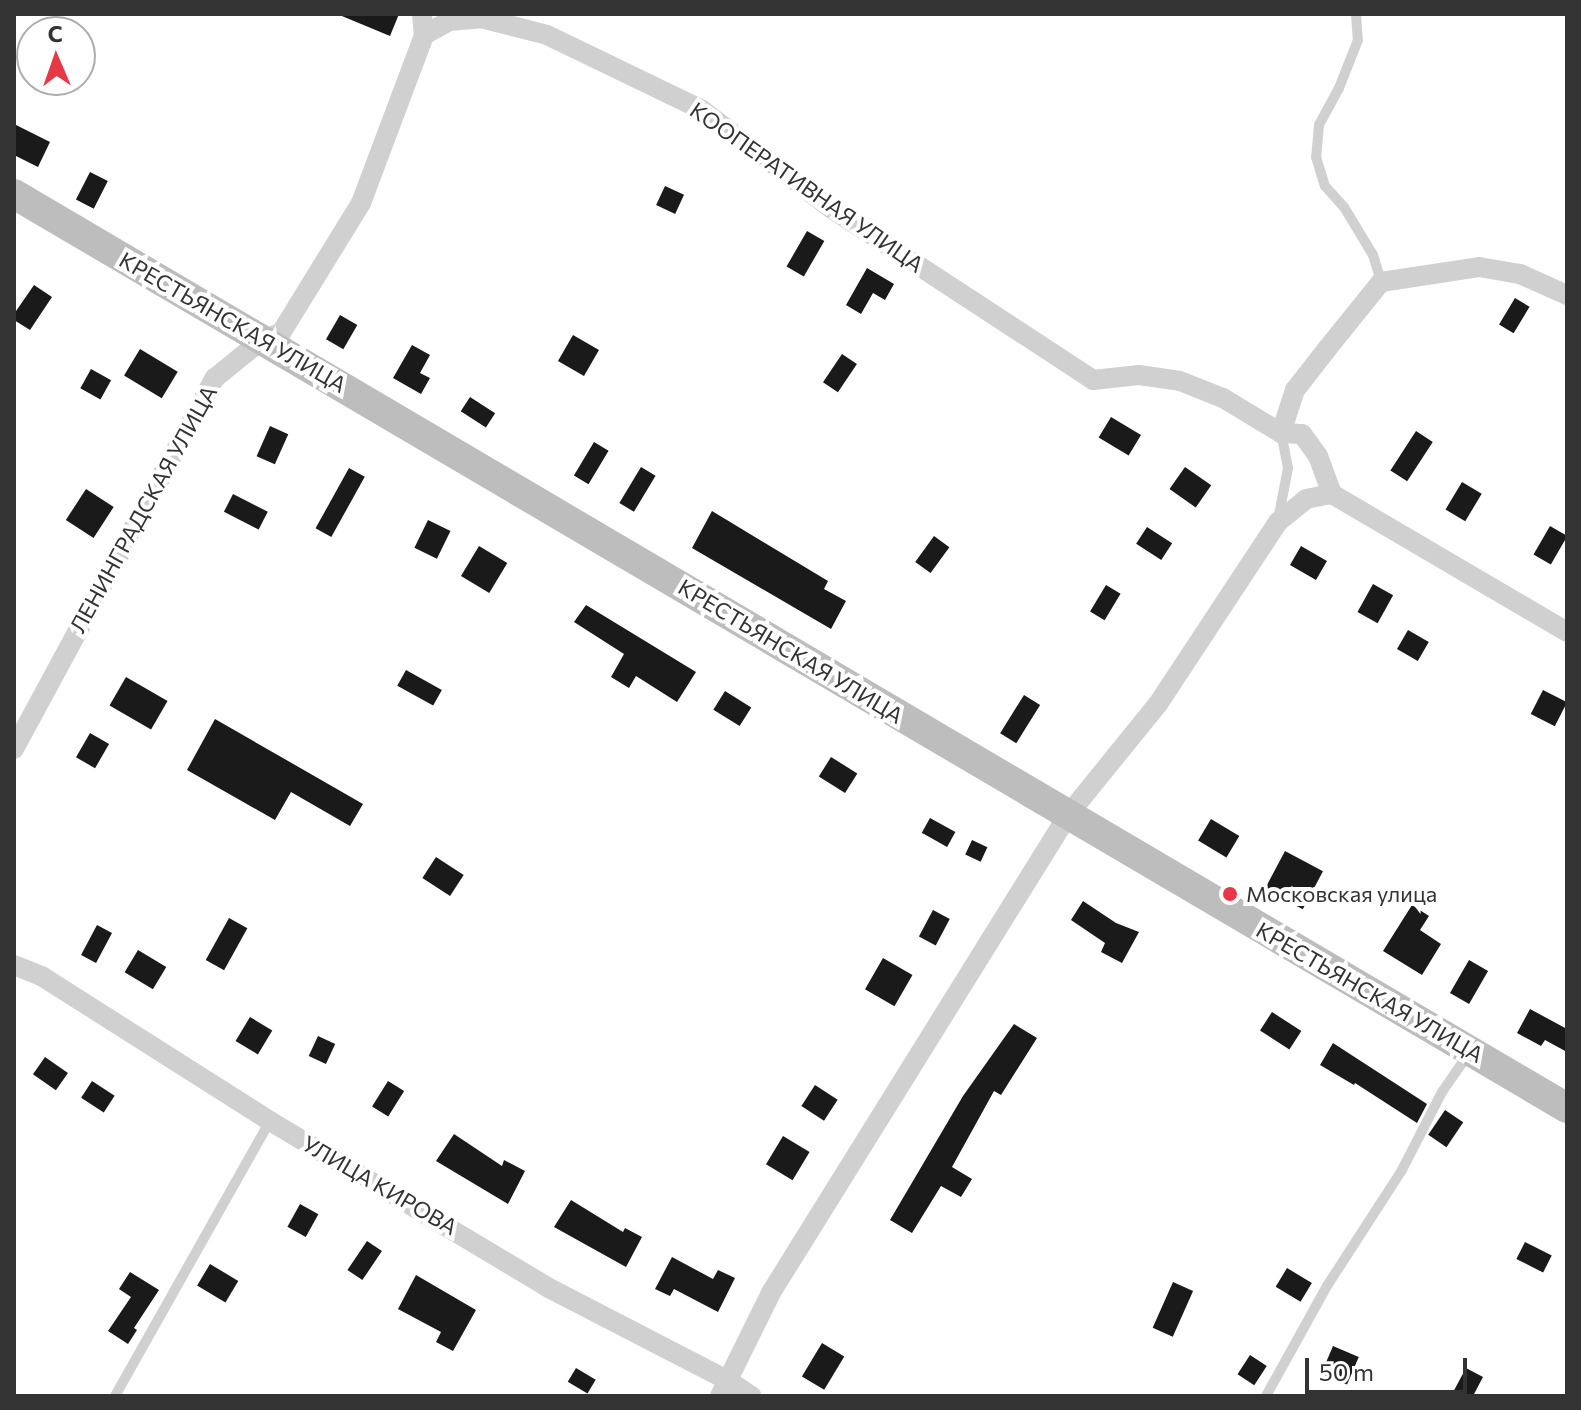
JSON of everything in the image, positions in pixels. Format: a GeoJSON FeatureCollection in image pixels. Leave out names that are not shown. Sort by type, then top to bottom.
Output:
{"type":"FeatureCollection","features":[{"type":"Feature","properties":{"kind":"street"},"geometry":{"type":"LineString","coordinates":[[422,14],[424,35]]}},
{"type":"Feature","properties":{"kind":"street","name":"КООПЕРАТИВНАЯ УЛИЦА"},"geometry":{"type":"LineString","coordinates":[[424,35],[449,21],[481,18],[547,35],[702,110],[832,209],[1093,380],[1139,375],[1180,381],[1223,398],[1281,433]]}},
{"type":"Feature","properties":{"kind":"street","name":"ЛЕНИНГРАДСКАЯ УЛИЦА"},"geometry":{"type":"LineString","coordinates":[[14,749],[215,378],[263,339],[281,333],[361,203],[424,35]]}},
{"type":"Feature","properties":{"kind":"street","name":"КРЕСТЬЯНСКАЯ УЛИЦА"},"geometry":{"type":"LineString","coordinates":[[14,194],[1567,1108]]}},
{"type":"Feature","properties":{"kind":"street"},"geometry":{"type":"LineString","coordinates":[[1567,295],[1520,274],[1479,267],[1381,282],[1295,390],[1281,433],[1302,434],[1318,456],[1332,494],[1567,632]]}},
{"type":"Feature","properties":{"kind":"street"},"geometry":{"type":"LineString","coordinates":[[725,1389],[772,1291],[1068,815],[1158,704],[1278,522],[1306,499],[1332,494]]}},
{"type":"Feature","properties":{"kind":"street","name":"УЛИЦА КИРОВА"},"geometry":{"type":"LineString","coordinates":[[14,965],[43,977],[270,1121],[547,1287],[725,1389],[751,1396]]}},
{"type":"Feature","properties":{"kind":"lane"},"geometry":{"type":"LineString","coordinates":[[1356,14],[1358,40],[1339,88],[1319,125],[1316,157],[1325,186],[1344,207],[1373,255],[1381,282]]}},
{"type":"Feature","properties":{"kind":"lane"},"geometry":{"type":"LineString","coordinates":[[1278,522],[1288,468],[1281,433]]}},
{"type":"Feature","properties":{"kind":"lane"},"geometry":{"type":"LineString","coordinates":[[1266,1396],[1327,1286],[1402,1170],[1442,1092],[1470,1051]]}},
{"type":"Feature","properties":{"kind":"lane"},"geometry":{"type":"LineString","coordinates":[[115,1396],[270,1121]]}},
{"type":"Feature","properties":{"kind":"building"},"geometry":{"type":"Polygon","coordinates":[[[337,14],[399,14],[390,36],[337,14]]]}},
{"type":"Feature","properties":{"kind":"building"},"geometry":{"type":"Polygon","coordinates":[[[14,124],[50,142],[38,167],[14,155],[14,124]]]}},
{"type":"Feature","properties":{"kind":"building"},"geometry":{"type":"Polygon","coordinates":[[[90,172],[108,181],[94,209],[76,200],[90,172]]]}},
{"type":"Feature","properties":{"kind":"building"},"geometry":{"type":"Polygon","coordinates":[[[665,186],[684,195],[675,214],[656,205],[665,186]]]}},
{"type":"Feature","properties":{"kind":"building"},"geometry":{"type":"Polygon","coordinates":[[[807,231],[824,241],[804,277],[786,267],[807,231]]]}},
{"type":"Feature","properties":{"kind":"building"},"geometry":{"type":"Polygon","coordinates":[[[867,268],[894,284],[885,300],[873,293],[861,314],[846,305],[867,268]]]}},
{"type":"Feature","properties":{"kind":"building"},"geometry":{"type":"Polygon","coordinates":[[[34,285],[52,297],[30,330],[14,320],[14,314],[34,285]]]}},
{"type":"Feature","properties":{"kind":"building"},"geometry":{"type":"Polygon","coordinates":[[[1515,298],[1530,307],[1514,333],[1499,325],[1515,298]]]}},
{"type":"Feature","properties":{"kind":"building"},"geometry":{"type":"Polygon","coordinates":[[[340,315],[357,325],[343,349],[326,339],[340,315]]]}},
{"type":"Feature","properties":{"kind":"building"},"geometry":{"type":"Polygon","coordinates":[[[573,335],[599,350],[584,376],[558,361],[573,335]]]}},
{"type":"Feature","properties":{"kind":"building"},"geometry":{"type":"Polygon","coordinates":[[[412,345],[430,355],[420,373],[430,378],[421,394],[393,378],[412,345]]]}},
{"type":"Feature","properties":{"kind":"building"},"geometry":{"type":"Polygon","coordinates":[[[140,349],[178,372],[162,398],[124,376],[140,349]]]}},
{"type":"Feature","properties":{"kind":"building"},"geometry":{"type":"Polygon","coordinates":[[[842,354],[857,364],[838,392],[823,382],[842,354]]]}},
{"type":"Feature","properties":{"kind":"building"},"geometry":{"type":"Polygon","coordinates":[[[91,369],[111,380],[100,399],[80,388],[91,369]]]}},
{"type":"Feature","properties":{"kind":"building"},"geometry":{"type":"Polygon","coordinates":[[[470,397],[495,413],[486,428],[461,411],[470,397]]]}},
{"type":"Feature","properties":{"kind":"building"},"geometry":{"type":"Polygon","coordinates":[[[1111,417],[1141,435],[1129,456],[1099,438],[1111,417]]]}},
{"type":"Feature","properties":{"kind":"building"},"geometry":{"type":"Polygon","coordinates":[[[270,426],[288,434],[275,464],[257,456],[270,426]]]}},
{"type":"Feature","properties":{"kind":"building"},"geometry":{"type":"Polygon","coordinates":[[[1416,431],[1433,442],[1407,481],[1390,470],[1416,431]]]}},
{"type":"Feature","properties":{"kind":"building"},"geometry":{"type":"Polygon","coordinates":[[[594,442],[609,451],[588,484],[574,475],[594,442]]]}},
{"type":"Feature","properties":{"kind":"building"},"geometry":{"type":"Polygon","coordinates":[[[641,467],[656,476],[634,512],[619,503],[641,467]]]}},
{"type":"Feature","properties":{"kind":"building"},"geometry":{"type":"Polygon","coordinates":[[[1185,467],[1211,485],[1196,507],[1170,489],[1185,467]]]}},
{"type":"Feature","properties":{"kind":"building"},"geometry":{"type":"Polygon","coordinates":[[[349,468],[365,477],[331,537],[316,528],[349,468]]]}},
{"type":"Feature","properties":{"kind":"building"},"geometry":{"type":"Polygon","coordinates":[[[1462,482],[1482,494],[1465,521],[1446,509],[1462,482]]]}},
{"type":"Feature","properties":{"kind":"building"},"geometry":{"type":"Polygon","coordinates":[[[86,489],[114,507],[94,538],[66,520],[86,489]]]}},
{"type":"Feature","properties":{"kind":"building"},"geometry":{"type":"Polygon","coordinates":[[[233,494],[268,512],[259,530],[224,512],[233,494]]]}},
{"type":"Feature","properties":{"kind":"building"},"geometry":{"type":"Polygon","coordinates":[[[712,511],[828,581],[824,589],[846,601],[831,629],[692,548],[712,511]]]}},
{"type":"Feature","properties":{"kind":"building"},"geometry":{"type":"Polygon","coordinates":[[[428,520],[450,531],[437,559],[414,548],[428,520]]]}},
{"type":"Feature","properties":{"kind":"building"},"geometry":{"type":"Polygon","coordinates":[[[1550,526],[1567,536],[1551,565],[1534,555],[1550,526]]]}},
{"type":"Feature","properties":{"kind":"building"},"geometry":{"type":"Polygon","coordinates":[[[1147,527],[1172,543],[1161,560],[1136,544],[1147,527]]]}},
{"type":"Feature","properties":{"kind":"building"},"geometry":{"type":"Polygon","coordinates":[[[934,536],[949,547],[931,573],[915,562],[934,536]]]}},
{"type":"Feature","properties":{"kind":"building"},"geometry":{"type":"Polygon","coordinates":[[[479,546],[507,563],[489,593],[461,576],[479,546]]]}},
{"type":"Feature","properties":{"kind":"building"},"geometry":{"type":"Polygon","coordinates":[[[1301,546],[1327,561],[1316,580],[1290,565],[1301,546]]]}},
{"type":"Feature","properties":{"kind":"building"},"geometry":{"type":"Polygon","coordinates":[[[1373,584],[1393,595],[1378,623],[1357,612],[1373,584]]]}},
{"type":"Feature","properties":{"kind":"building"},"geometry":{"type":"Polygon","coordinates":[[[1106,585],[1121,594],[1105,620],[1090,612],[1106,585]]]}},
{"type":"Feature","properties":{"kind":"building"},"geometry":{"type":"Polygon","coordinates":[[[586,605],[696,672],[677,702],[636,676],[629,688],[611,677],[624,654],[574,622],[586,605]]]}},
{"type":"Feature","properties":{"kind":"building"},"geometry":{"type":"Polygon","coordinates":[[[1408,630],[1429,642],[1418,661],[1397,649],[1408,630]]]}},
{"type":"Feature","properties":{"kind":"building"},"geometry":{"type":"Polygon","coordinates":[[[406,670],[442,690],[433,706],[397,686],[406,670]]]}},
{"type":"Feature","properties":{"kind":"building"},"geometry":{"type":"Polygon","coordinates":[[[126,677],[168,701],[151,730],[110,706],[126,677]]]}},
{"type":"Feature","properties":{"kind":"building"},"geometry":{"type":"Polygon","coordinates":[[[1543,690],[1567,702],[1555,726],[1531,714],[1543,690]]]}},
{"type":"Feature","properties":{"kind":"building"},"geometry":{"type":"Polygon","coordinates":[[[725,691],[751,707],[740,726],[713,710],[725,691]]]}},
{"type":"Feature","properties":{"kind":"building"},"geometry":{"type":"Polygon","coordinates":[[[1024,695],[1040,705],[1016,743],[1000,733],[1024,695]]]}},
{"type":"Feature","properties":{"kind":"building"},"geometry":{"type":"Polygon","coordinates":[[[215,719],[363,804],[350,826],[291,792],[275,820],[187,770],[215,719]]]}},
{"type":"Feature","properties":{"kind":"building"},"geometry":{"type":"Polygon","coordinates":[[[90,733],[109,744],[95,768],[76,757],[90,733]]]}},
{"type":"Feature","properties":{"kind":"building"},"geometry":{"type":"Polygon","coordinates":[[[831,757],[857,773],[845,793],[819,777],[831,757]]]}},
{"type":"Feature","properties":{"kind":"building"},"geometry":{"type":"Polygon","coordinates":[[[930,818],[955,832],[947,847],[922,833],[930,818]]]}},
{"type":"Feature","properties":{"kind":"building"},"geometry":{"type":"Polygon","coordinates":[[[1211,819],[1239,836],[1226,857],[1198,840],[1211,819]]]}},
{"type":"Feature","properties":{"kind":"building"},"geometry":{"type":"Polygon","coordinates":[[[972,840],[987,847],[981,862],[965,855],[972,840]]]}},
{"type":"Feature","properties":{"kind":"building"},"geometry":{"type":"Polygon","coordinates":[[[1285,851],[1323,871],[1303,909],[1265,889],[1285,851]]]}},
{"type":"Feature","properties":{"kind":"building"},"geometry":{"type":"Polygon","coordinates":[[[436,857],[464,875],[450,896],[422,878],[436,857]]]}},
{"type":"Feature","properties":{"kind":"building"},"geometry":{"type":"Polygon","coordinates":[[[1083,901],[1116,923],[1139,932],[1122,963],[1101,952],[1105,943],[1071,920],[1083,901]]]}},
{"type":"Feature","properties":{"kind":"building"},"geometry":{"type":"Polygon","coordinates":[[[1412,905],[1429,916],[1420,930],[1441,944],[1422,975],[1383,951],[1412,905]]]}},
{"type":"Feature","properties":{"kind":"building"},"geometry":{"type":"Polygon","coordinates":[[[933,910],[950,919],[936,945],[919,936],[933,910]]]}},
{"type":"Feature","properties":{"kind":"building"},"geometry":{"type":"Polygon","coordinates":[[[229,918],[247,928],[224,970],[206,960],[229,918]]]}},
{"type":"Feature","properties":{"kind":"building"},"geometry":{"type":"Polygon","coordinates":[[[97,925],[112,933],[96,963],[81,955],[97,925]]]}},
{"type":"Feature","properties":{"kind":"building"},"geometry":{"type":"Polygon","coordinates":[[[138,950],[166,967],[153,989],[125,972],[138,950]]]}},
{"type":"Feature","properties":{"kind":"building"},"geometry":{"type":"Polygon","coordinates":[[[883,958],[912,975],[894,1006],[865,989],[883,958]]]}},
{"type":"Feature","properties":{"kind":"building"},"geometry":{"type":"Polygon","coordinates":[[[1469,960],[1488,971],[1469,1004],[1450,993],[1469,960]]]}},
{"type":"Feature","properties":{"kind":"building"},"geometry":{"type":"Polygon","coordinates":[[[1530,1009],[1567,1029],[1567,1052],[1545,1040],[1541,1046],[1517,1033],[1530,1009]]]}},
{"type":"Feature","properties":{"kind":"building"},"geometry":{"type":"Polygon","coordinates":[[[1272,1012],[1301,1031],[1289,1050],[1260,1030],[1272,1012]]]}},
{"type":"Feature","properties":{"kind":"building"},"geometry":{"type":"Polygon","coordinates":[[[250,1017],[272,1030],[258,1054],[236,1041],[250,1017]]]}},
{"type":"Feature","properties":{"kind":"building"},"geometry":{"type":"Polygon","coordinates":[[[1014,1024],[1037,1038],[1001,1095],[994,1091],[952,1167],[972,1179],[961,1197],[941,1186],[912,1233],[890,1220],[963,1096],[1014,1024]]]}},
{"type":"Feature","properties":{"kind":"building"},"geometry":{"type":"Polygon","coordinates":[[[318,1036],[335,1044],[326,1064],[309,1056],[318,1036]]]}},
{"type":"Feature","properties":{"kind":"building"},"geometry":{"type":"Polygon","coordinates":[[[1333,1043],[1427,1104],[1417,1123],[1355,1083],[1320,1065],[1333,1043]]]}},
{"type":"Feature","properties":{"kind":"building"},"geometry":{"type":"Polygon","coordinates":[[[45,1057],[68,1073],[56,1090],[33,1074],[45,1057]]]}},
{"type":"Feature","properties":{"kind":"building"},"geometry":{"type":"Polygon","coordinates":[[[92,1081],[115,1096],[104,1112],[81,1098],[92,1081]]]}},
{"type":"Feature","properties":{"kind":"building"},"geometry":{"type":"Polygon","coordinates":[[[388,1081],[404,1091],[388,1117],[372,1106],[388,1081]]]}},
{"type":"Feature","properties":{"kind":"building"},"geometry":{"type":"Polygon","coordinates":[[[815,1085],[838,1100],[824,1121],[801,1106],[815,1085]]]}},
{"type":"Feature","properties":{"kind":"building"},"geometry":{"type":"Polygon","coordinates":[[[1445,1110],[1463,1122],[1446,1147],[1428,1135],[1445,1110]]]}},
{"type":"Feature","properties":{"kind":"building"},"geometry":{"type":"Polygon","coordinates":[[[454,1134],[502,1166],[504,1160],[525,1171],[508,1204],[436,1161],[454,1134]]]}},
{"type":"Feature","properties":{"kind":"building"},"geometry":{"type":"Polygon","coordinates":[[[783,1136],[810,1152],[793,1180],[766,1164],[783,1136]]]}},
{"type":"Feature","properties":{"kind":"building"},"geometry":{"type":"Polygon","coordinates":[[[571,1200],[623,1232],[625,1228],[642,1237],[626,1267],[554,1227],[571,1200]]]}},
{"type":"Feature","properties":{"kind":"building"},"geometry":{"type":"Polygon","coordinates":[[[300,1204],[318,1214],[306,1237],[287,1227],[300,1204]]]}},
{"type":"Feature","properties":{"kind":"building"},"geometry":{"type":"Polygon","coordinates":[[[367,1241],[382,1251],[362,1280],[347,1270],[367,1241]]]}},
{"type":"Feature","properties":{"kind":"building"},"geometry":{"type":"Polygon","coordinates":[[[1525,1242],[1552,1256],[1543,1273],[1516,1259],[1525,1242]]]}},
{"type":"Feature","properties":{"kind":"building"},"geometry":{"type":"Polygon","coordinates":[[[672,1257],[713,1279],[718,1270],[735,1278],[718,1312],[674,1289],[670,1296],[655,1289],[672,1257]]]}},
{"type":"Feature","properties":{"kind":"building"},"geometry":{"type":"Polygon","coordinates":[[[210,1264],[238,1281],[225,1302],[197,1285],[210,1264]]]}},
{"type":"Feature","properties":{"kind":"building"},"geometry":{"type":"Polygon","coordinates":[[[1287,1268],[1312,1283],[1301,1302],[1276,1287],[1287,1268]]]}},
{"type":"Feature","properties":{"kind":"building"},"geometry":{"type":"Polygon","coordinates":[[[130,1272],[159,1290],[134,1328],[137,1330],[128,1344],[108,1331],[131,1297],[119,1289],[130,1272]]]}},
{"type":"Feature","properties":{"kind":"building"},"geometry":{"type":"Polygon","coordinates":[[[416,1275],[476,1310],[453,1351],[436,1342],[441,1332],[398,1309],[416,1275]]]}},
{"type":"Feature","properties":{"kind":"building"},"geometry":{"type":"Polygon","coordinates":[[[1173,1282],[1193,1291],[1173,1337],[1153,1328],[1173,1282]]]}},
{"type":"Feature","properties":{"kind":"building"},"geometry":{"type":"Polygon","coordinates":[[[822,1343],[844,1356],[824,1390],[802,1376],[822,1343]]]}},
{"type":"Feature","properties":{"kind":"building"},"geometry":{"type":"Polygon","coordinates":[[[1333,1346],[1359,1357],[1347,1385],[1321,1374],[1333,1346]]]}},
{"type":"Feature","properties":{"kind":"building"},"geometry":{"type":"Polygon","coordinates":[[[1250,1355],[1267,1366],[1254,1385],[1237,1374],[1250,1355]]]}},
{"type":"Feature","properties":{"kind":"building"},"geometry":{"type":"Polygon","coordinates":[[[576,1368],[596,1380],[587,1394],[568,1382],[576,1368]]]}},
{"type":"Feature","properties":{"kind":"building"},"geometry":{"type":"Polygon","coordinates":[[[1466,1368],[1483,1377],[1473,1396],[1451,1396],[1466,1368]]]}},
{"type":"Feature","properties":{"kind":"place","name":"Московская улица"},"geometry":{"type":"Point","coordinates":[1230,894]}}]}
